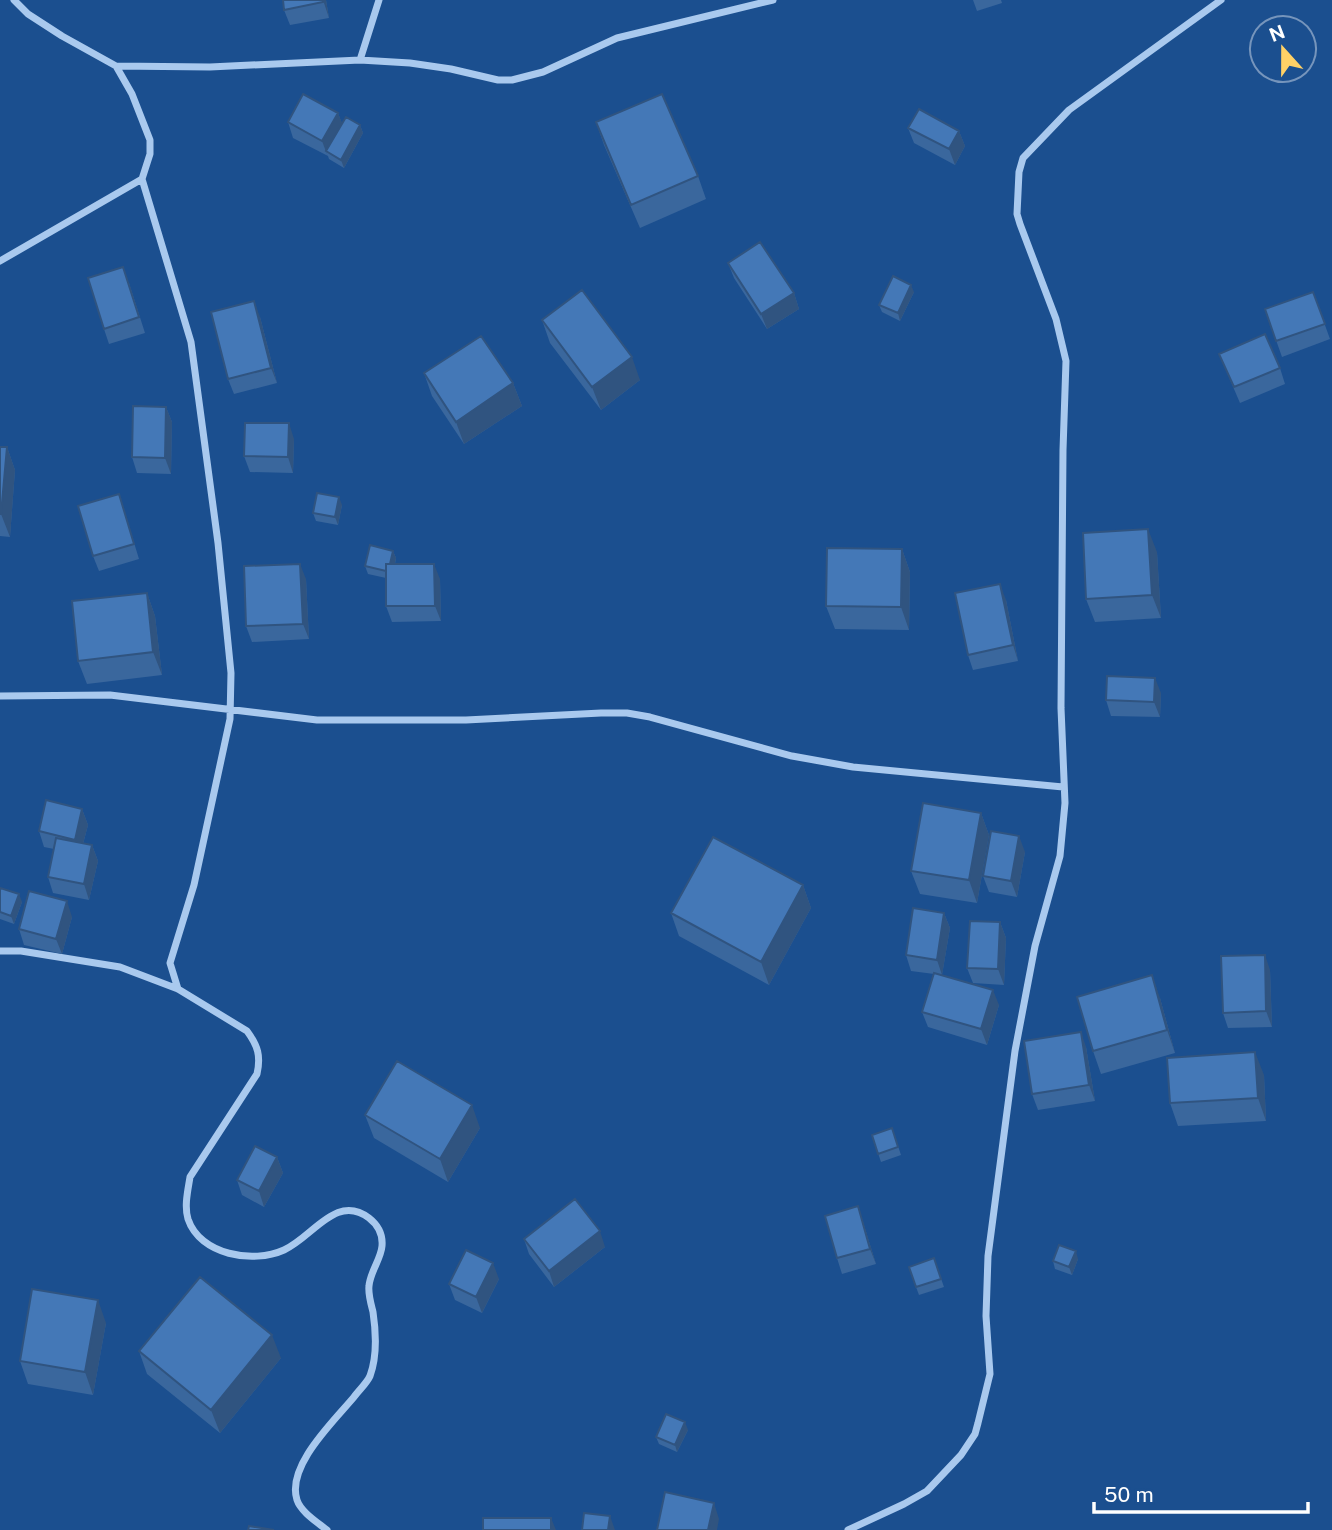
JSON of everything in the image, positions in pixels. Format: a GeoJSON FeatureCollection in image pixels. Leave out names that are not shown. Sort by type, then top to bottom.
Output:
{"type":"FeatureCollection","features":[{"type":"Feature","properties":{"kind":"street"},"geometry":{"type":"LineString","coordinates":[[14,0],[51,29],[116,66],[210,67],[360,60],[451,69],[498,80],[512,80],[543,72],[617,38],[774,0]]}},
{"type":"Feature","properties":{"kind":"street"},"geometry":{"type":"LineString","coordinates":[[360,60],[379,0]]}},
{"type":"Feature","properties":{"kind":"street"},"geometry":{"type":"LineString","coordinates":[[848,1530],[904,1504],[927,1490],[961,1455],[975,1434],[990,1374],[986,1316],[988,1256],[999,1163],[1027,982],[1059,856],[1065,803],[1061,737],[1066,361],[1056,319],[1017,214],[1019,172],[1023,158],[1069,110],[1221,0]]}},
{"type":"Feature","properties":{"kind":"street"},"geometry":{"type":"LineString","coordinates":[[116,66],[132,94],[150,140],[150,154],[142,179],[191,342],[232,673],[231,709],[194,884],[170,963],[178,989]]}},
{"type":"Feature","properties":{"kind":"street"},"geometry":{"type":"LineString","coordinates":[[0,261],[142,179]]}},
{"type":"Feature","properties":{"kind":"street"},"geometry":{"type":"LineString","coordinates":[[0,696],[110,695],[317,720],[466,720],[627,713],[792,756],[853,767],[1063,787]]}},
{"type":"Feature","properties":{"kind":"street"},"geometry":{"type":"LineString","coordinates":[[0,951],[21,951],[120,967],[178,989],[247,1031],[258,1049],[260,1059],[257,1074],[190,1177],[188,1219],[199,1238],[215,1248],[238,1255],[260,1256],[284,1250],[343,1209],[358,1210],[375,1223],[381,1234],[382,1247],[369,1286],[374,1320],[374,1360],[369,1378],[307,1454],[296,1478],[300,1505],[327,1530]]}},
{"type":"Feature","properties":{"kind":"building"},"geometry":{"type":"Polygon","coordinates":[[[283,0],[323,0],[323,2],[284,10],[283,0]]]}},
{"type":"Feature","properties":{"kind":"building"},"geometry":{"type":"Polygon","coordinates":[[[303,94],[338,113],[322,141],[288,122],[303,94]]]}},
{"type":"Feature","properties":{"kind":"building"},"geometry":{"type":"Polygon","coordinates":[[[662,94],[698,176],[631,205],[596,122],[662,94]]]}},
{"type":"Feature","properties":{"kind":"building"},"geometry":{"type":"Polygon","coordinates":[[[919,109],[959,131],[949,149],[908,128],[919,109]]]}},
{"type":"Feature","properties":{"kind":"building"},"geometry":{"type":"Polygon","coordinates":[[[346,117],[360,125],[341,160],[326,151],[346,117]]]}},
{"type":"Feature","properties":{"kind":"building"},"geometry":{"type":"Polygon","coordinates":[[[760,242],[794,293],[761,314],[728,263],[760,242]]]}},
{"type":"Feature","properties":{"kind":"building"},"geometry":{"type":"Polygon","coordinates":[[[123,267],[139,317],[104,329],[88,278],[123,267]]]}},
{"type":"Feature","properties":{"kind":"building"},"geometry":{"type":"Polygon","coordinates":[[[893,276],[911,285],[898,313],[879,305],[893,276]]]}},
{"type":"Feature","properties":{"kind":"building"},"geometry":{"type":"Polygon","coordinates":[[[582,290],[632,357],[592,387],[542,320],[582,290]]]}},
{"type":"Feature","properties":{"kind":"building"},"geometry":{"type":"Polygon","coordinates":[[[1313,292],[1325,324],[1276,341],[1265,309],[1313,292]]]}},
{"type":"Feature","properties":{"kind":"building"},"geometry":{"type":"Polygon","coordinates":[[[254,301],[271,368],[228,379],[211,312],[254,301]]]}},
{"type":"Feature","properties":{"kind":"building"},"geometry":{"type":"Polygon","coordinates":[[[1265,334],[1280,368],[1234,387],[1219,354],[1265,334]]]}},
{"type":"Feature","properties":{"kind":"building"},"geometry":{"type":"Polygon","coordinates":[[[481,336],[513,383],[456,422],[424,373],[481,336]]]}},
{"type":"Feature","properties":{"kind":"building"},"geometry":{"type":"Polygon","coordinates":[[[133,406],[166,407],[165,458],[132,457],[133,406]]]}},
{"type":"Feature","properties":{"kind":"building"},"geometry":{"type":"Polygon","coordinates":[[[245,423],[289,423],[288,457],[244,456],[245,423]]]}},
{"type":"Feature","properties":{"kind":"building"},"geometry":{"type":"Polygon","coordinates":[[[0,447],[7,447],[1,514],[0,514],[0,447]]]}},
{"type":"Feature","properties":{"kind":"building"},"geometry":{"type":"Polygon","coordinates":[[[317,493],[339,497],[335,517],[313,513],[317,493]]]}},
{"type":"Feature","properties":{"kind":"building"},"geometry":{"type":"Polygon","coordinates":[[[119,494],[134,544],[93,556],[78,506],[119,494]]]}},
{"type":"Feature","properties":{"kind":"building"},"geometry":{"type":"Polygon","coordinates":[[[1148,529],[1152,595],[1086,599],[1083,533],[1148,529]]]}},
{"type":"Feature","properties":{"kind":"building"},"geometry":{"type":"Polygon","coordinates":[[[370,545],[393,551],[390,564],[386,564],[386,571],[365,566],[370,545]]]}},
{"type":"Feature","properties":{"kind":"building"},"geometry":{"type":"Polygon","coordinates":[[[827,548],[902,549],[901,607],[826,606],[827,548]]]}},
{"type":"Feature","properties":{"kind":"building"},"geometry":{"type":"Polygon","coordinates":[[[300,564],[303,624],[246,626],[244,566],[300,564]]]}},
{"type":"Feature","properties":{"kind":"building"},"geometry":{"type":"Polygon","coordinates":[[[386,564],[434,564],[435,606],[386,606],[386,564]]]}},
{"type":"Feature","properties":{"kind":"building"},"geometry":{"type":"Polygon","coordinates":[[[1000,584],[1013,645],[968,655],[955,593],[1000,584]]]}},
{"type":"Feature","properties":{"kind":"building"},"geometry":{"type":"Polygon","coordinates":[[[147,593],[153,652],[78,661],[72,601],[147,593]]]}},
{"type":"Feature","properties":{"kind":"building"},"geometry":{"type":"Polygon","coordinates":[[[1107,676],[1155,678],[1154,702],[1106,700],[1107,676]]]}},
{"type":"Feature","properties":{"kind":"building"},"geometry":{"type":"Polygon","coordinates":[[[46,800],[82,809],[75,840],[39,831],[46,800]]]}},
{"type":"Feature","properties":{"kind":"building"},"geometry":{"type":"Polygon","coordinates":[[[923,803],[981,813],[969,880],[911,871],[923,803]]]}},
{"type":"Feature","properties":{"kind":"building"},"geometry":{"type":"Polygon","coordinates":[[[991,831],[1019,836],[1011,881],[983,876],[991,831]]]}},
{"type":"Feature","properties":{"kind":"building"},"geometry":{"type":"Polygon","coordinates":[[[713,837],[803,885],[761,962],[671,913],[713,837]]]}},
{"type":"Feature","properties":{"kind":"building"},"geometry":{"type":"Polygon","coordinates":[[[56,838],[92,845],[84,884],[48,877],[56,838]]]}},
{"type":"Feature","properties":{"kind":"building"},"geometry":{"type":"Polygon","coordinates":[[[0,888],[19,894],[11,916],[0,912],[0,888]]]}},
{"type":"Feature","properties":{"kind":"building"},"geometry":{"type":"Polygon","coordinates":[[[29,891],[67,901],[56,939],[19,929],[29,891]]]}},
{"type":"Feature","properties":{"kind":"building"},"geometry":{"type":"Polygon","coordinates":[[[913,908],[944,913],[937,960],[906,955],[913,908]]]}},
{"type":"Feature","properties":{"kind":"building"},"geometry":{"type":"Polygon","coordinates":[[[970,921],[1000,922],[998,969],[967,968],[970,921]]]}},
{"type":"Feature","properties":{"kind":"building"},"geometry":{"type":"Polygon","coordinates":[[[1265,955],[1266,1011],[1223,1013],[1221,956],[1265,955]]]}},
{"type":"Feature","properties":{"kind":"building"},"geometry":{"type":"Polygon","coordinates":[[[934,973],[993,990],[981,1029],[922,1012],[934,973]]]}},
{"type":"Feature","properties":{"kind":"building"},"geometry":{"type":"Polygon","coordinates":[[[1152,975],[1167,1030],[1093,1051],[1077,997],[1152,975]]]}},
{"type":"Feature","properties":{"kind":"building"},"geometry":{"type":"Polygon","coordinates":[[[1081,1032],[1089,1085],[1032,1094],[1024,1041],[1081,1032]]]}},
{"type":"Feature","properties":{"kind":"building"},"geometry":{"type":"Polygon","coordinates":[[[1255,1052],[1258,1098],[1170,1103],[1167,1058],[1255,1052]]]}},
{"type":"Feature","properties":{"kind":"building"},"geometry":{"type":"Polygon","coordinates":[[[397,1061],[472,1105],[440,1159],[365,1115],[397,1061]]]}},
{"type":"Feature","properties":{"kind":"building"},"geometry":{"type":"Polygon","coordinates":[[[892,1128],[898,1147],[878,1154],[872,1135],[892,1128]]]}},
{"type":"Feature","properties":{"kind":"building"},"geometry":{"type":"Polygon","coordinates":[[[255,1146],[277,1157],[259,1191],[237,1180],[255,1146]]]}},
{"type":"Feature","properties":{"kind":"building"},"geometry":{"type":"Polygon","coordinates":[[[575,1199],[600,1231],[549,1271],[524,1239],[575,1199]]]}},
{"type":"Feature","properties":{"kind":"building"},"geometry":{"type":"Polygon","coordinates":[[[858,1206],[870,1249],[837,1258],[825,1216],[858,1206]]]}},
{"type":"Feature","properties":{"kind":"building"},"geometry":{"type":"Polygon","coordinates":[[[1059,1245],[1076,1251],[1069,1267],[1053,1261],[1059,1245]]]}},
{"type":"Feature","properties":{"kind":"building"},"geometry":{"type":"Polygon","coordinates":[[[466,1250],[493,1263],[476,1297],[449,1284],[466,1250]]]}},
{"type":"Feature","properties":{"kind":"building"},"geometry":{"type":"Polygon","coordinates":[[[934,1258],[941,1279],[916,1287],[909,1267],[934,1258]]]}},
{"type":"Feature","properties":{"kind":"building"},"geometry":{"type":"Polygon","coordinates":[[[200,1277],[272,1335],[211,1410],[139,1351],[200,1277]]]}},
{"type":"Feature","properties":{"kind":"building"},"geometry":{"type":"Polygon","coordinates":[[[32,1289],[98,1300],[85,1372],[20,1361],[32,1289]]]}},
{"type":"Feature","properties":{"kind":"building"},"geometry":{"type":"Polygon","coordinates":[[[666,1414],[685,1422],[675,1445],[656,1437],[666,1414]]]}},
{"type":"Feature","properties":{"kind":"building"},"geometry":{"type":"Polygon","coordinates":[[[665,1492],[714,1503],[708,1530],[657,1530],[665,1492]]]}},
{"type":"Feature","properties":{"kind":"building"},"geometry":{"type":"Polygon","coordinates":[[[584,1513],[610,1516],[608,1530],[582,1530],[584,1513]]]}},
{"type":"Feature","properties":{"kind":"building"},"geometry":{"type":"Polygon","coordinates":[[[483,1518],[551,1518],[551,1530],[483,1530],[483,1518]]]}},
{"type":"Feature","properties":{"kind":"building"},"geometry":{"type":"Polygon","coordinates":[[[249,1526],[274,1530],[248,1530],[249,1526]]]}}]}
